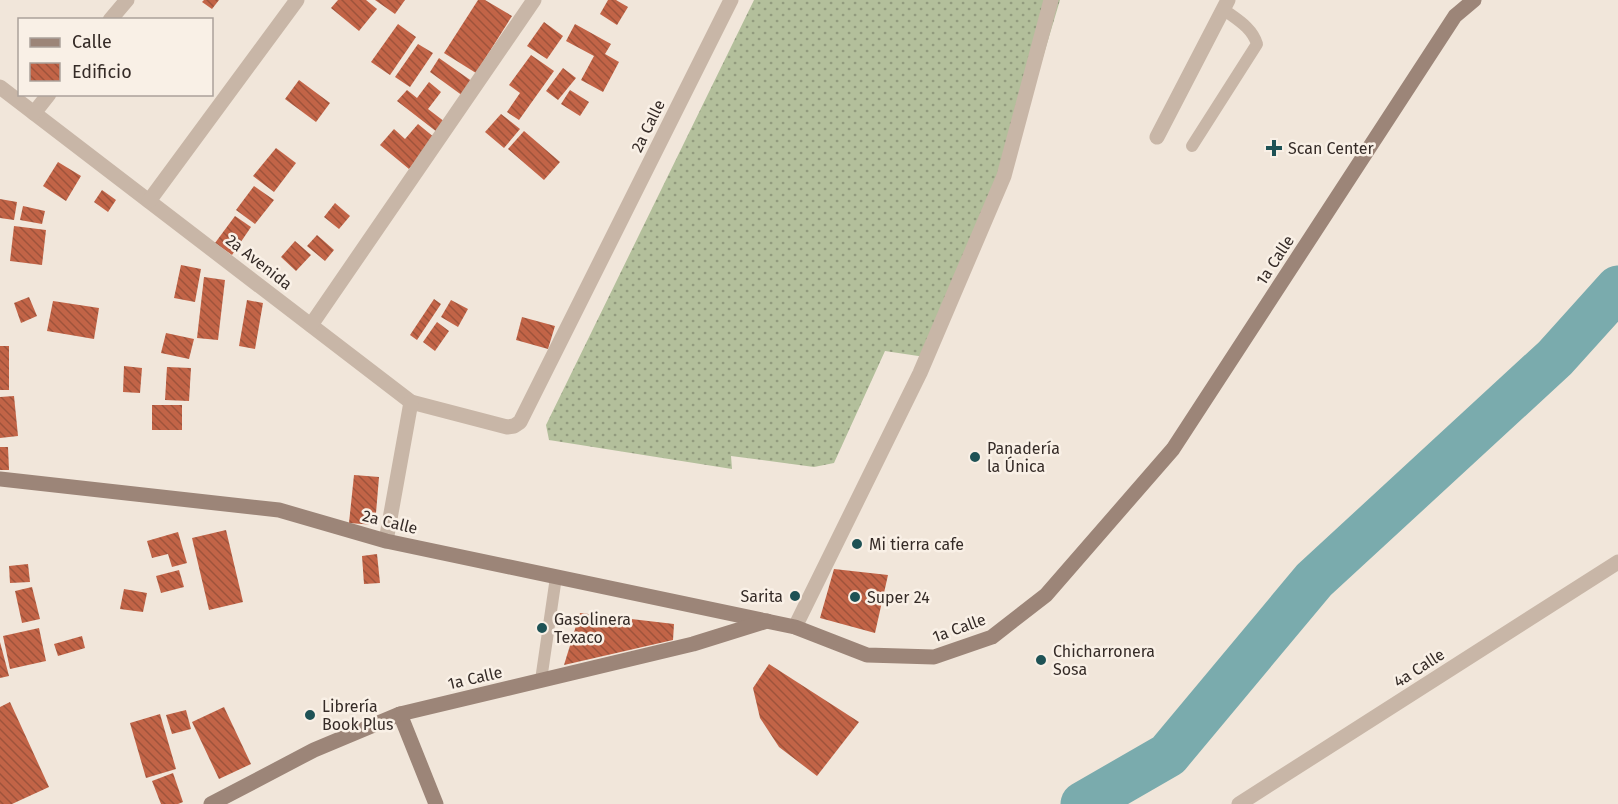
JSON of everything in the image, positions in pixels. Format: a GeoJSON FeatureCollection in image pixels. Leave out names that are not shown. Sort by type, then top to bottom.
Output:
{"type":"FeatureCollection","features":[{"type":"Feature","properties":{"kind":"main road","name":"1a Calle"},"geometry":{"type":"LineString","coordinates":[[211,804],[314,750],[400,714],[693,644],[769,621],[795,627],[867,655],[934,657],[992,637],[1046,595],[1173,449],[1455,16],[1474,0]]}},
{"type":"Feature","properties":{"kind":"main road","name":"2a Calle"},"geometry":{"type":"LineString","coordinates":[[0,480],[279,510],[386,541],[769,621]]}},
{"type":"Feature","properties":{"kind":"main road"},"geometry":{"type":"LineString","coordinates":[[400,714],[436,804]]}},
{"type":"Feature","properties":{"kind":"street"},"geometry":{"type":"LineString","coordinates":[[112,18],[126,0]]}},
{"type":"Feature","properties":{"kind":"street"},"geometry":{"type":"LineString","coordinates":[[149,201],[297,0]]}},
{"type":"Feature","properties":{"kind":"street"},"geometry":{"type":"LineString","coordinates":[[311,325],[534,0]]}},
{"type":"Feature","properties":{"kind":"street","name":"2a Calle"},"geometry":{"type":"LineString","coordinates":[[514,426],[520,422],[731,0]]}},
{"type":"Feature","properties":{"kind":"street"},"geometry":{"type":"LineString","coordinates":[[795,627],[920,373],[1004,176],[1051,0]]}},
{"type":"Feature","properties":{"kind":"street"},"geometry":{"type":"LineString","coordinates":[[1157,137],[1225,5]]}},
{"type":"Feature","properties":{"kind":"street","name":"2a Avenida"},"geometry":{"type":"LineString","coordinates":[[0,87],[411,402],[507,427],[514,426]]}},
{"type":"Feature","properties":{"kind":"street"},"geometry":{"type":"LineString","coordinates":[[34,113],[47,96]]}},
{"type":"Feature","properties":{"kind":"street"},"geometry":{"type":"LineString","coordinates":[[386,541],[411,402]]}},
{"type":"Feature","properties":{"kind":"street","name":"4a Calle"},"geometry":{"type":"LineString","coordinates":[[1239,804],[1618,562]]}},
{"type":"Feature","properties":{"kind":"lane"},"geometry":{"type":"LineString","coordinates":[[1192,146],[1257,44],[1255,36],[1225,5]]}},
{"type":"Feature","properties":{"kind":"lane"},"geometry":{"type":"LineString","coordinates":[[541,680],[556,577]]}},
{"type":"Feature","properties":{"kind":"green space"},"geometry":{"type":"Polygon","coordinates":[[[754,0],[1060,0],[1026,114],[925,357],[885,351],[834,463],[814,467],[731,456],[732,469],[549,440],[546,425],[754,0]]]}},
{"type":"Feature","properties":{"kind":"building"},"geometry":{"type":"Polygon","coordinates":[[[219,0],[212,9],[202,2],[219,0]]]}},
{"type":"Feature","properties":{"kind":"building"},"geometry":{"type":"Polygon","coordinates":[[[338,0],[366,0],[377,9],[359,31],[331,8],[338,0]]]}},
{"type":"Feature","properties":{"kind":"building"},"geometry":{"type":"Polygon","coordinates":[[[375,0],[405,0],[395,14],[375,0]]]}},
{"type":"Feature","properties":{"kind":"building"},"geometry":{"type":"Polygon","coordinates":[[[478,0],[485,0],[512,16],[476,73],[444,53],[478,0]]]}},
{"type":"Feature","properties":{"kind":"building"},"geometry":{"type":"Polygon","coordinates":[[[608,0],[616,0],[628,7],[617,25],[600,14],[608,0]]]}},
{"type":"Feature","properties":{"kind":"building"},"geometry":{"type":"Polygon","coordinates":[[[544,22],[563,36],[547,59],[527,46],[544,22]]]}},
{"type":"Feature","properties":{"kind":"building"},"geometry":{"type":"Polygon","coordinates":[[[398,24],[416,37],[390,75],[371,62],[398,24]]]}},
{"type":"Feature","properties":{"kind":"building"},"geometry":{"type":"Polygon","coordinates":[[[575,24],[611,44],[605,54],[619,62],[603,92],[581,80],[594,56],[566,41],[575,24]]]}},
{"type":"Feature","properties":{"kind":"building"},"geometry":{"type":"Polygon","coordinates":[[[418,44],[433,53],[410,87],[395,77],[418,44]]]}},
{"type":"Feature","properties":{"kind":"building"},"geometry":{"type":"Polygon","coordinates":[[[531,55],[554,71],[519,120],[507,112],[520,93],[509,85],[531,55]]]}},
{"type":"Feature","properties":{"kind":"building"},"geometry":{"type":"Polygon","coordinates":[[[439,58],[473,82],[463,96],[430,72],[439,58]]]}},
{"type":"Feature","properties":{"kind":"building"},"geometry":{"type":"Polygon","coordinates":[[[563,68],[576,78],[558,100],[546,91],[563,68]]]}},
{"type":"Feature","properties":{"kind":"building"},"geometry":{"type":"Polygon","coordinates":[[[299,80],[330,103],[316,122],[285,99],[299,80]]]}},
{"type":"Feature","properties":{"kind":"building"},"geometry":{"type":"Polygon","coordinates":[[[429,82],[441,92],[428,109],[445,122],[437,132],[397,101],[407,90],[417,98],[429,82]]]}},
{"type":"Feature","properties":{"kind":"building"},"geometry":{"type":"Polygon","coordinates":[[[570,90],[589,102],[580,116],[561,104],[570,90]]]}},
{"type":"Feature","properties":{"kind":"building"},"geometry":{"type":"Polygon","coordinates":[[[501,114],[520,129],[504,148],[485,132],[501,114]]]}},
{"type":"Feature","properties":{"kind":"building"},"geometry":{"type":"Polygon","coordinates":[[[418,124],[435,138],[409,169],[380,145],[394,129],[405,139],[418,124]]]}},
{"type":"Feature","properties":{"kind":"building"},"geometry":{"type":"Polygon","coordinates":[[[524,131],[560,162],[544,180],[508,149],[524,131]]]}},
{"type":"Feature","properties":{"kind":"building"},"geometry":{"type":"Polygon","coordinates":[[[276,148],[296,163],[274,192],[253,176],[276,148]]]}},
{"type":"Feature","properties":{"kind":"building"},"geometry":{"type":"Polygon","coordinates":[[[58,162],[81,176],[66,201],[43,186],[58,162]]]}},
{"type":"Feature","properties":{"kind":"building"},"geometry":{"type":"Polygon","coordinates":[[[254,186],[274,200],[255,224],[236,210],[254,186]]]}},
{"type":"Feature","properties":{"kind":"building"},"geometry":{"type":"Polygon","coordinates":[[[102,190],[116,200],[108,212],[94,202],[102,190]]]}},
{"type":"Feature","properties":{"kind":"building"},"geometry":{"type":"Polygon","coordinates":[[[0,199],[17,202],[14,220],[0,218],[0,199]]]}},
{"type":"Feature","properties":{"kind":"building"},"geometry":{"type":"Polygon","coordinates":[[[335,203],[350,216],[339,229],[324,217],[335,203]]]}},
{"type":"Feature","properties":{"kind":"building"},"geometry":{"type":"Polygon","coordinates":[[[23,206],[45,211],[42,224],[20,220],[23,206]]]}},
{"type":"Feature","properties":{"kind":"building"},"geometry":{"type":"Polygon","coordinates":[[[235,216],[251,227],[232,255],[215,243],[235,216]]]}},
{"type":"Feature","properties":{"kind":"building"},"geometry":{"type":"Polygon","coordinates":[[[14,226],[46,230],[42,265],[10,261],[14,226]]]}},
{"type":"Feature","properties":{"kind":"building"},"geometry":{"type":"Polygon","coordinates":[[[317,235],[334,250],[325,261],[307,246],[317,235]]]}},
{"type":"Feature","properties":{"kind":"building"},"geometry":{"type":"Polygon","coordinates":[[[295,241],[311,255],[296,271],[281,257],[295,241]]]}},
{"type":"Feature","properties":{"kind":"building"},"geometry":{"type":"Polygon","coordinates":[[[181,265],[201,269],[195,302],[174,298],[181,265]]]}},
{"type":"Feature","properties":{"kind":"building"},"geometry":{"type":"Polygon","coordinates":[[[204,277],[225,280],[218,340],[197,338],[204,277]]]}},
{"type":"Feature","properties":{"kind":"building"},"geometry":{"type":"Polygon","coordinates":[[[29,297],[37,316],[21,323],[14,303],[29,297]]]}},
{"type":"Feature","properties":{"kind":"building"},"geometry":{"type":"Polygon","coordinates":[[[434,299],[441,304],[417,340],[410,335],[434,299]]]}},
{"type":"Feature","properties":{"kind":"building"},"geometry":{"type":"Polygon","coordinates":[[[247,300],[263,303],[255,349],[239,346],[247,300]]]}},
{"type":"Feature","properties":{"kind":"building"},"geometry":{"type":"Polygon","coordinates":[[[451,300],[468,309],[458,327],[441,317],[451,300]]]}},
{"type":"Feature","properties":{"kind":"building"},"geometry":{"type":"Polygon","coordinates":[[[53,301],[99,308],[94,339],[47,331],[53,301]]]}},
{"type":"Feature","properties":{"kind":"building"},"geometry":{"type":"Polygon","coordinates":[[[522,317],[555,326],[548,349],[516,340],[522,317]]]}},
{"type":"Feature","properties":{"kind":"building"},"geometry":{"type":"Polygon","coordinates":[[[437,322],[449,331],[435,351],[423,342],[437,322]]]}},
{"type":"Feature","properties":{"kind":"building"},"geometry":{"type":"Polygon","coordinates":[[[166,333],[194,339],[189,359],[161,353],[166,333]]]}},
{"type":"Feature","properties":{"kind":"building"},"geometry":{"type":"Polygon","coordinates":[[[0,346],[9,346],[9,390],[0,390],[0,346]]]}},
{"type":"Feature","properties":{"kind":"building"},"geometry":{"type":"Polygon","coordinates":[[[124,366],[142,368],[140,393],[123,392],[124,366]]]}},
{"type":"Feature","properties":{"kind":"building"},"geometry":{"type":"Polygon","coordinates":[[[167,367],[191,368],[189,401],[165,400],[167,367]]]}},
{"type":"Feature","properties":{"kind":"building"},"geometry":{"type":"Polygon","coordinates":[[[14,396],[18,436],[0,438],[0,397],[14,396]]]}},
{"type":"Feature","properties":{"kind":"building"},"geometry":{"type":"Polygon","coordinates":[[[152,405],[182,405],[182,430],[152,430],[152,405]]]}},
{"type":"Feature","properties":{"kind":"building"},"geometry":{"type":"Polygon","coordinates":[[[0,447],[8,447],[9,470],[0,470],[0,447]]]}},
{"type":"Feature","properties":{"kind":"building"},"geometry":{"type":"Polygon","coordinates":[[[354,475],[379,477],[375,525],[349,523],[354,475]]]}},
{"type":"Feature","properties":{"kind":"building"},"geometry":{"type":"Polygon","coordinates":[[[226,530],[243,602],[209,610],[192,538],[226,530]]]}},
{"type":"Feature","properties":{"kind":"building"},"geometry":{"type":"Polygon","coordinates":[[[178,532],[187,563],[172,567],[168,554],[152,558],[147,541],[178,532]]]}},
{"type":"Feature","properties":{"kind":"building"},"geometry":{"type":"Polygon","coordinates":[[[377,554],[380,583],[364,584],[362,556],[377,554]]]}},
{"type":"Feature","properties":{"kind":"building"},"geometry":{"type":"Polygon","coordinates":[[[28,564],[30,582],[10,583],[9,566],[28,564]]]}},
{"type":"Feature","properties":{"kind":"building","name":"Super 24"},"geometry":{"type":"Polygon","coordinates":[[[834,569],[888,575],[875,633],[820,618],[834,569]]]}},
{"type":"Feature","properties":{"kind":"building"},"geometry":{"type":"Polygon","coordinates":[[[179,570],[184,587],[161,593],[156,576],[179,570]]]}},
{"type":"Feature","properties":{"kind":"building"},"geometry":{"type":"Polygon","coordinates":[[[32,587],[40,619],[22,623],[15,591],[32,587]]]}},
{"type":"Feature","properties":{"kind":"building"},"geometry":{"type":"Polygon","coordinates":[[[124,589],[147,593],[143,612],[120,609],[124,589]]]}},
{"type":"Feature","properties":{"kind":"building"},"geometry":{"type":"Polygon","coordinates":[[[580,613],[674,624],[673,640],[564,665],[580,613]]]}},
{"type":"Feature","properties":{"kind":"building"},"geometry":{"type":"Polygon","coordinates":[[[39,628],[46,661],[10,669],[3,636],[39,628]]]}},
{"type":"Feature","properties":{"kind":"building"},"geometry":{"type":"Polygon","coordinates":[[[82,636],[85,648],[58,656],[54,644],[82,636]]]}},
{"type":"Feature","properties":{"kind":"building"},"geometry":{"type":"Polygon","coordinates":[[[0,642],[9,676],[0,678],[0,642]]]}},
{"type":"Feature","properties":{"kind":"building"},"geometry":{"type":"Polygon","coordinates":[[[769,664],[859,722],[817,776],[779,747],[760,718],[753,688],[769,664]]]}},
{"type":"Feature","properties":{"kind":"building"},"geometry":{"type":"Polygon","coordinates":[[[10,702],[49,787],[12,804],[0,804],[0,707],[10,702]]]}},
{"type":"Feature","properties":{"kind":"building"},"geometry":{"type":"Polygon","coordinates":[[[224,707],[251,764],[219,779],[192,722],[224,707]]]}},
{"type":"Feature","properties":{"kind":"building"},"geometry":{"type":"Polygon","coordinates":[[[186,710],[191,729],[172,734],[166,715],[186,710]]]}},
{"type":"Feature","properties":{"kind":"building"},"geometry":{"type":"Polygon","coordinates":[[[160,714],[176,769],[146,778],[130,723],[160,714]]]}},
{"type":"Feature","properties":{"kind":"building"},"geometry":{"type":"Polygon","coordinates":[[[173,773],[183,802],[161,804],[152,781],[173,773]]]}},
{"type":"Feature","properties":{"kind":"waterway"},"geometry":{"type":"LineString","coordinates":[[1083,804],[1168,755],[1314,580],[1555,358],[1618,288]]}},
{"type":"Feature","properties":{"kind":"place","name":"Scan Center"},"geometry":{"type":"Point","coordinates":[1274,148]}},
{"type":"Feature","properties":{"kind":"place","name":"Panadería la Única"},"geometry":{"type":"Point","coordinates":[975,457]}},
{"type":"Feature","properties":{"kind":"place","name":"Mi tierra cafe"},"geometry":{"type":"Point","coordinates":[857,544]}},
{"type":"Feature","properties":{"kind":"place","name":"Sarita"},"geometry":{"type":"Point","coordinates":[795,596]}},
{"type":"Feature","properties":{"kind":"place","name":"Super 24"},"geometry":{"type":"Point","coordinates":[855,597]}},
{"type":"Feature","properties":{"kind":"place","name":"Gasolinera Texaco"},"geometry":{"type":"Point","coordinates":[542,628]}},
{"type":"Feature","properties":{"kind":"place","name":"Chicharronera Sosa"},"geometry":{"type":"Point","coordinates":[1041,660]}},
{"type":"Feature","properties":{"kind":"place","name":"Librería Book Plus"},"geometry":{"type":"Point","coordinates":[310,715]}}]}
